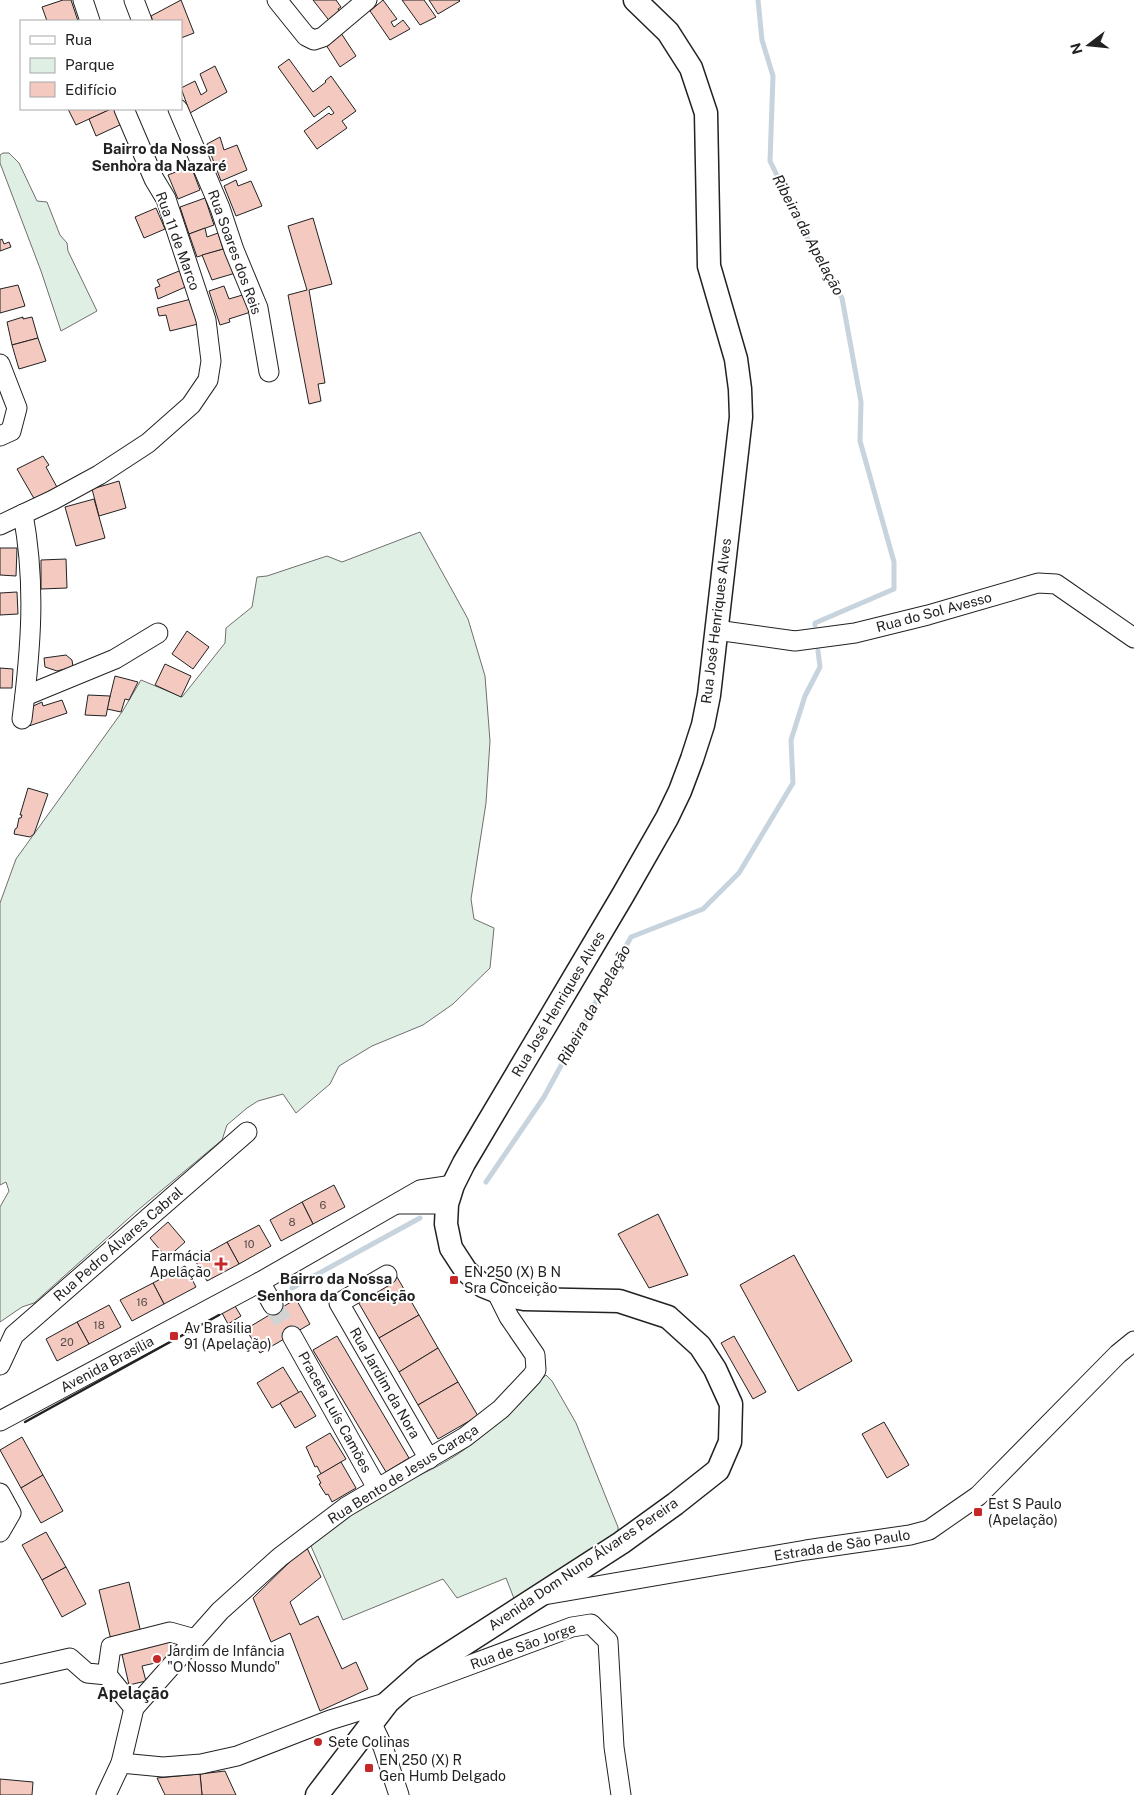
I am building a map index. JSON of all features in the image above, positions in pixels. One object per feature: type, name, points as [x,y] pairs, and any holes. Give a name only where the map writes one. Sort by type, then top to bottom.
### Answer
[{"type":"main road","name":"Rua José Henriques Alves","points":[[450,1195],[464,1163],[628,887],[673,804],[703,725],[709,694],[741,417],[740,389],[736,359],[709,266],[706,113],[691,68],[668,32],[635,0]]},
{"type":"main road","name":"Avenida Dom Nuno Álvares Pereira","points":[[317,1795],[394,1696],[424,1670],[621,1543],[675,1504],[718,1470],[730,1442],[731,1404],[715,1369],[700,1346],[668,1317],[619,1301],[524,1299],[497,1293],[474,1279],[456,1258],[447,1236],[450,1195]]},
{"type":"street","points":[[83,0],[90,20]]},
{"type":"street","points":[[134,0],[142,20]]},
{"type":"street","points":[[276,0],[306,36],[314,40],[323,37],[367,0]]},
{"type":"street","name":"Rua 11 de Marco","points":[[0,524],[24,514],[99,475],[148,443],[191,406],[208,380],[212,362],[206,320],[166,199],[154,180],[124,110]]},
{"type":"street","name":"Rua Soares dos Reis","points":[[178,110],[220,208],[234,250],[258,308],[270,372]]},
{"type":"street","points":[[0,364],[17,408],[11,431],[0,436]]},
{"type":"street","points":[[22,719],[31,644],[32,594],[24,514]]},
{"type":"street","name":"Rua do Sol Avesso","points":[[716,630],[795,641],[855,633],[928,615],[1038,583],[1056,584],[1134,638]]},
{"type":"street","points":[[25,696],[115,659],[158,633]]},
{"type":"street","name":"Rua Pedro Álvares Cabral","points":[[0,1365],[7,1339],[247,1132]]},
{"type":"street","name":"Avenida Brasília","points":[[0,1421],[260,1282],[420,1190],[450,1195]]},
{"type":"street","name":"Rua Jardim da Nora","points":[[387,1275],[339,1303],[430,1459]]},
{"type":"street","points":[[260,1282],[273,1305]]},
{"type":"street","name":"Rua Bento de Jesus Caraça","points":[[134,1708],[220,1611],[280,1557],[346,1507],[465,1437],[501,1409],[532,1376],[536,1370],[535,1355],[509,1317],[497,1293]]},
{"type":"street","name":"Praceta Luís Camões","points":[[292,1336],[377,1488]]},
{"type":"street","name":"Estrada de São Paulo","points":[[538,1596],[806,1550],[910,1535],[929,1530],[978,1496],[1118,1354],[1134,1341]]},
{"type":"street","points":[[0,1493],[11,1513],[0,1532]]},
{"type":"street","name":"Rua de São Jorge","points":[[394,1696],[572,1626],[592,1624],[608,1641],[614,1747],[621,1795]]},
{"type":"street","points":[[106,1675],[111,1647],[170,1632],[195,1638]]},
{"type":"street","points":[[6,1672],[70,1658],[87,1673],[106,1675],[134,1708],[121,1763],[106,1795]]},
{"type":"street","points":[[121,1763],[163,1767],[201,1764],[237,1756],[394,1696]]},
{"type":"street","points":[[372,1724],[383,1748],[398,1795]]},
{"type":"green space","points":[[9,153],[19,163],[37,201],[47,202],[60,235],[67,243],[68,251],[97,311],[61,331],[41,271],[0,163],[0,155]]},
{"type":"green space","points":[[420,532],[468,619],[485,676],[490,741],[486,803],[471,899],[474,919],[494,928],[490,968],[453,1004],[423,1025],[372,1046],[339,1066],[330,1084],[296,1113],[283,1094],[258,1101],[247,1108],[227,1125],[222,1140],[138,1210],[34,1303],[22,1307],[0,1322],[0,1207],[9,1191],[6,1182],[0,1185],[0,903],[16,859],[122,712],[141,680],[182,697],[225,643],[226,628],[252,607],[257,577],[267,576],[327,556],[342,562]]},
{"type":"green space","points":[[546,1375],[552,1381],[576,1423],[618,1527],[618,1534],[515,1601],[506,1578],[457,1598],[443,1579],[343,1620],[311,1546],[337,1524],[364,1506],[392,1489],[440,1465],[470,1446],[504,1417]]},
{"type":"building","points":[[63,0],[71,0],[78,20],[47,20],[42,7]]},
{"type":"building","points":[[181,0],[194,33],[182,38],[182,20],[153,20],[151,16]]},
{"type":"building","points":[[313,0],[336,0],[341,7],[338,9],[342,15],[331,23]]},
{"type":"building","points":[[383,0],[397,19],[391,22],[394,27],[403,20],[410,29],[390,40],[370,11]]},
{"type":"building","points":[[402,0],[424,0],[436,17],[420,25]]},
{"type":"building","points":[[429,0],[459,0],[460,1],[438,14]]},
{"type":"building","points":[[339,30],[356,56],[340,67],[326,45],[335,40],[332,35]]},
{"type":"building","points":[[289,59],[313,92],[331,76],[356,111],[342,121],[347,128],[317,149],[304,131],[329,113],[331,115],[334,113],[329,106],[314,117],[278,67]]},
{"type":"building","points":[[215,66],[227,92],[190,113],[182,88],[195,81],[201,95],[207,91],[200,74]]},
{"type":"building","points":[[68,110],[109,110],[76,125]]},
{"type":"building","points":[[109,110],[115,110],[122,124],[96,136],[89,119]]},
{"type":"building","points":[[220,137],[224,150],[237,145],[247,170],[221,181],[207,144]]},
{"type":"building","points":[[191,166],[200,190],[178,199],[168,175]]},
{"type":"building","points":[[236,180],[238,186],[251,181],[262,206],[236,216],[224,186]]},
{"type":"building","points":[[205,198],[214,225],[189,234],[180,207]]},
{"type":"building","points":[[156,208],[165,229],[144,238],[135,217]]},
{"type":"building","points":[[313,218],[332,284],[309,290],[325,383],[318,384],[321,401],[309,404],[288,295],[307,290],[288,226]]},
{"type":"building","points":[[205,228],[207,237],[218,233],[223,249],[197,257],[189,234]]},
{"type":"building","points":[[2,239],[4,244],[9,242],[11,247],[0,251],[0,240]]},
{"type":"building","points":[[227,248],[239,272],[212,280],[202,255]]},
{"type":"building","points":[[184,269],[190,285],[158,299],[155,288],[160,286],[157,280]]},
{"type":"building","points":[[18,285],[25,306],[0,313],[0,289]]},
{"type":"building","points":[[224,286],[229,299],[249,293],[254,311],[229,319],[230,322],[220,325],[209,291]]},
{"type":"building","points":[[191,299],[198,324],[170,331],[166,315],[159,316],[157,308]]},
{"type":"building","points":[[23,317],[23,319],[32,317],[38,338],[12,345],[7,322]]},
{"type":"building","points":[[38,338],[46,361],[19,369],[12,345]]},
{"type":"building","points":[[43,456],[49,465],[46,467],[58,489],[36,502],[17,469]]},
{"type":"building","points":[[119,481],[126,508],[99,516],[92,489]]},
{"type":"building","points":[[94,499],[105,538],[76,546],[65,507]]},
{"type":"building","points":[[0,548],[17,548],[16,576],[0,575]]},
{"type":"building","points":[[66,559],[67,588],[41,589],[41,560]]},
{"type":"building","points":[[17,592],[18,614],[0,615],[0,593]]},
{"type":"building","points":[[187,631],[209,647],[193,669],[172,654]]},
{"type":"building","points":[[66,655],[72,660],[73,667],[57,671],[45,667],[44,658]]},
{"type":"building","points":[[165,664],[191,676],[181,697],[155,685]]},
{"type":"building","points":[[0,668],[13,669],[12,688],[0,688]]},
{"type":"building","points":[[115,676],[138,682],[129,700],[125,699],[121,712],[107,709]]},
{"type":"building","points":[[88,695],[110,696],[106,716],[85,715]]},
{"type":"building","points":[[62,700],[67,713],[29,726],[31,707],[42,702],[43,706]]},
{"type":"building","points":[[28,788],[48,794],[34,834],[30,837],[14,834],[19,818],[22,815],[20,815]]},
{"type":"building","points":[[334,1185],[345,1207],[313,1224],[302,1202]]},
{"type":"building","points":[[302,1202],[313,1224],[281,1241],[270,1220]]},
{"type":"building","points":[[658,1214],[688,1275],[649,1288],[618,1234]]},
{"type":"building","points":[[168,1222],[185,1242],[167,1258],[150,1238]]},
{"type":"building","points":[[259,1225],[271,1246],[239,1264],[227,1242]]},
{"type":"building","points":[[227,1242],[239,1264],[207,1281],[195,1260]]},
{"type":"building","points":[[794,1255],[852,1361],[798,1391],[740,1285]]},
{"type":"building","points":[[185,1266],[196,1287],[164,1304],[153,1283]]},
{"type":"building","points":[[397,1277],[419,1315],[379,1338],[357,1300]]},
{"type":"building","points":[[153,1283],[164,1304],[132,1321],[120,1300]]},
{"type":"building","points":[[296,1299],[310,1324],[260,1353],[246,1329]]},
{"type":"building","points":[[109,1305],[121,1327],[89,1344],[77,1322]]},
{"type":"building","points":[[235,1306],[241,1316],[228,1324],[222,1313]]},
{"type":"building","points":[[419,1315],[438,1348],[399,1372],[379,1338]]},
{"type":"building","points":[[77,1322],[89,1344],[57,1361],[46,1339]]},
{"type":"building","points":[[337,1336],[409,1458],[386,1472],[313,1350]]},
{"type":"building","points":[[734,1336],[766,1392],[753,1399],[721,1343]]},
{"type":"building","points":[[438,1348],[458,1382],[418,1405],[399,1372]]},
{"type":"building","points":[[283,1367],[299,1393],[272,1408],[257,1383]]},
{"type":"building","points":[[458,1382],[478,1416],[438,1439],[418,1405]]},
{"type":"building","points":[[301,1391],[316,1416],[295,1428],[280,1403]]},
{"type":"building","points":[[884,1422],[909,1465],[887,1478],[862,1434]]},
{"type":"building","points":[[330,1433],[346,1459],[321,1474],[317,1466],[315,1467],[306,1447]]},
{"type":"building","points":[[22,1437],[43,1475],[21,1488],[0,1450]]},
{"type":"building","points":[[341,1462],[356,1488],[332,1502],[319,1484],[321,1483],[317,1476]]},
{"type":"building","points":[[43,1475],[63,1511],[41,1523],[21,1488]]},
{"type":"building","points":[[46,1532],[66,1567],[42,1580],[22,1545]]},
{"type":"building","points":[[306,1546],[321,1577],[290,1602],[300,1625],[318,1616],[342,1669],[356,1662],[368,1689],[320,1711],[290,1633],[271,1642],[253,1598]]},
{"type":"building","points":[[66,1567],[86,1604],[62,1617],[42,1580]]},
{"type":"building","points":[[129,1582],[141,1633],[111,1640],[99,1590]]},
{"type":"building","points":[[169,1639],[173,1659],[142,1666],[146,1681],[129,1685],[121,1650]]},
{"type":"building","points":[[225,1771],[236,1795],[202,1795],[200,1774]]},
{"type":"building","points":[[200,1774],[202,1795],[165,1795],[157,1778]]},
{"type":"building","points":[[0,1779],[33,1782],[32,1795],[0,1795]]},
{"type":"waterway","name":"Ribeira da Apelação","points":[[758,0],[762,40],[773,76],[770,161],[817,258],[842,298],[861,402],[860,441],[894,562],[894,589],[815,623],[815,625]]},
{"type":"waterway","name":"Ribeira da Apelação","points":[[486,1182],[544,1097],[631,937],[703,909],[739,873],[793,783],[791,740],[805,696],[820,667],[818,651]]},
{"type":"waterway","name":"Ribeira da Apelação","points":[[292,1288],[420,1218]]},
{"type":"tunnel","points":[[273,1305],[292,1336]]},
{"type":"wall","points":[[25,1422],[219,1315]]},
{"type":"place","name":"Farmácia Apelação","points":[[221,1264]]},
{"type":"place","name":"EN 250 (X) B N Sra Conceição","points":[[454,1280]]},
{"type":"place","name":"Av Brasilia 91 (Apelação)","points":[[174,1336]]},
{"type":"place","name":"Est S Paulo (Apelação)","points":[[978,1512]]},
{"type":"place","name":"Jardim de Infância \"O Nosso Mundo\"","points":[[157,1659]]},
{"type":"place","name":"Sete Colinas","points":[[318,1742]]},
{"type":"place","name":"EN 250 (X) R Gen Humb Delgado","points":[[369,1768]]},
{"type":"district","name":"Bairro da Nossa Senhora da Nazaré","points":[[159,158]]},
{"type":"district","name":"Bairro da Nossa Senhora da Conceição","points":[[336,1288]]},
{"type":"district","name":"Apelação","points":[[133,1693]]}]
